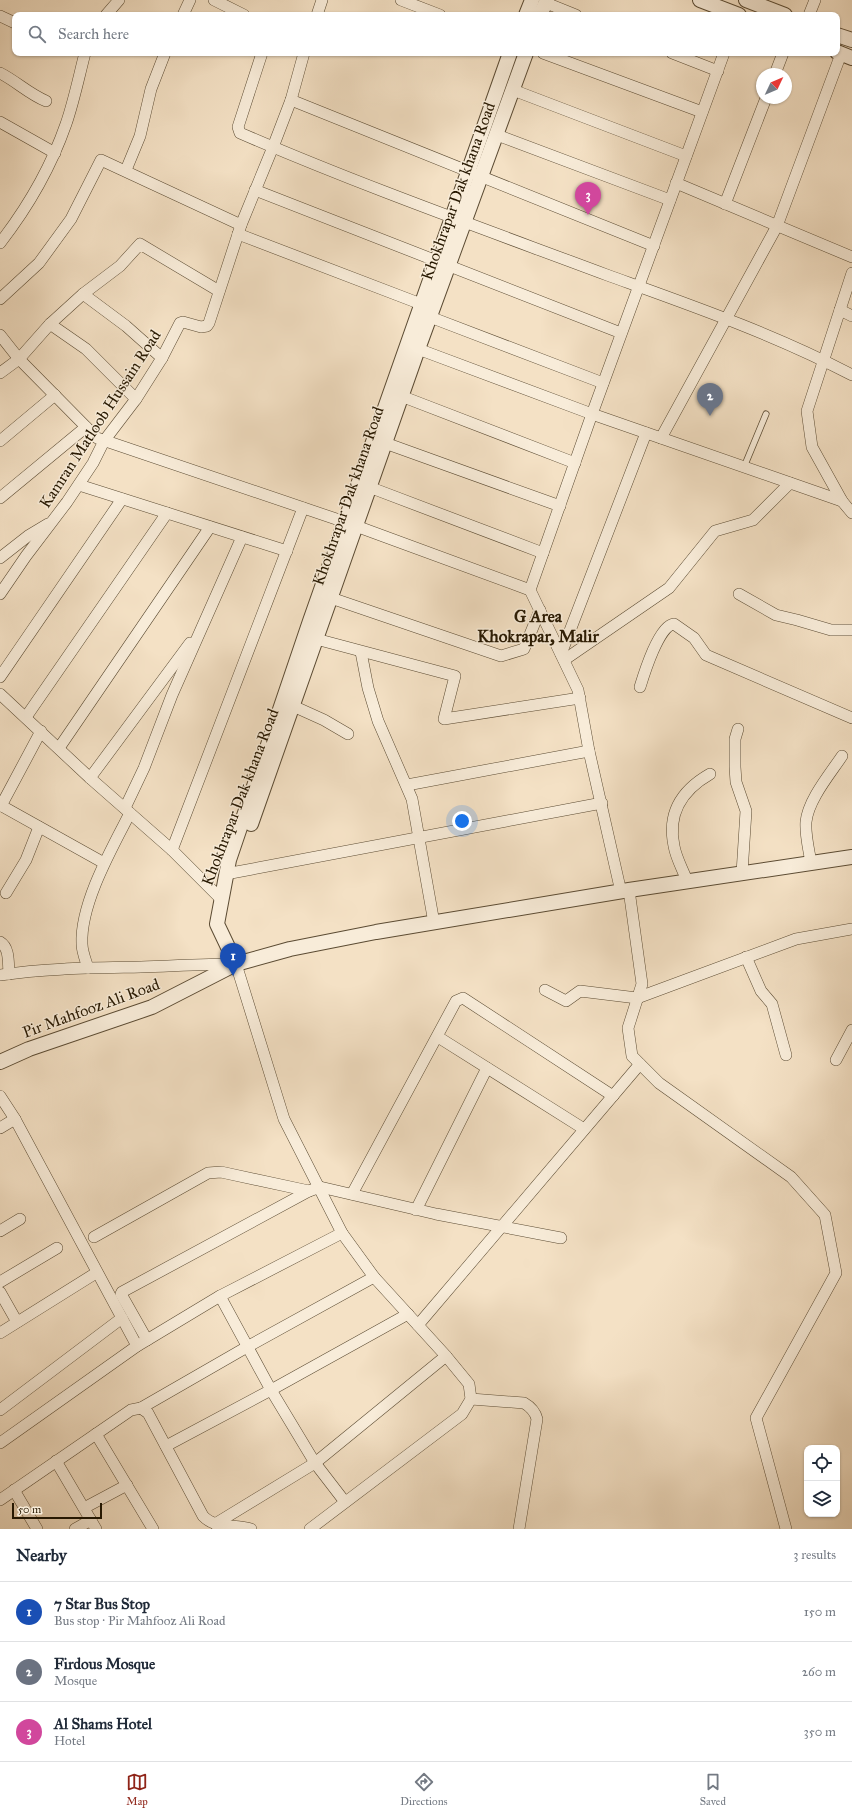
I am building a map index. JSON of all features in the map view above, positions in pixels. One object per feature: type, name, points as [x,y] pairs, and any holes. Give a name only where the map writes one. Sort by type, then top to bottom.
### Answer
[{"type":"street","points":[[109,12],[119,0]]},
{"type":"street","points":[[184,12],[190,0]]},
{"type":"street","points":[[214,0],[238,12]]},
{"type":"street","points":[[318,12],[322,0]]},
{"type":"street","points":[[401,0],[432,12]]},
{"type":"street","points":[[700,0],[730,12]]},
{"type":"street","points":[[746,0],[764,3],[780,12]]},
{"type":"street","points":[[810,12],[814,0]]},
{"type":"street","points":[[530,12],[541,4],[566,12]]},
{"type":"street","points":[[0,16],[12,21]]},
{"type":"street","points":[[661,438],[777,226],[843,55]]},
{"type":"street","points":[[0,243],[35,194],[55,153],[66,122],[84,56]]},
{"type":"street","points":[[126,170],[140,136],[151,89],[164,56]]},
{"type":"street","points":[[261,56],[238,130],[240,133],[465,222],[727,318],[824,360],[852,375]]},
{"type":"street","name":"Kamran Matloob Hussain Road","points":[[0,594],[26,556],[79,485],[93,463],[104,441],[136,399],[162,358],[180,323],[183,322],[201,327],[207,326],[220,291],[239,229],[291,100],[303,56]]},
{"type":"street","name":"Khokhrapar Dak khana Road","points":[[220,899],[247,836],[331,598],[350,524],[369,488],[430,317],[452,217],[509,56]]},
{"type":"street","name":"Khokhrapar Dak khana Road","points":[[220,899],[229,860],[350,524],[421,304],[465,222],[525,56]]},
{"type":"street","points":[[550,56],[702,112]]},
{"type":"street","points":[[680,56],[718,71]]},
{"type":"street","points":[[530,590],[603,383],[723,56]]},
{"type":"street","points":[[777,68],[782,56]]},
{"type":"street","points":[[0,73],[10,78],[29,93],[46,101]]},
{"type":"street","points":[[513,90],[686,156]]},
{"type":"street","points":[[291,100],[482,175],[654,246]]},
{"type":"street","points":[[725,204],[764,104]]},
{"type":"street","points":[[0,122],[55,153]]},
{"type":"street","points":[[497,135],[670,200]]},
{"type":"street","points":[[0,300],[39,264],[74,213],[101,160],[126,170],[239,229],[421,304]]},
{"type":"street","points":[[676,183],[852,257]]},
{"type":"street","points":[[254,190],[622,333]]},
{"type":"street","points":[[0,373],[19,359],[50,324],[83,294],[120,266],[140,244],[220,291]]},
{"type":"street","points":[[852,273],[807,411],[812,447],[842,501],[852,512]]},
{"type":"street","points":[[83,294],[126,326],[162,358]]},
{"type":"street","points":[[840,310],[852,316]]},
{"type":"street","points":[[430,317],[603,383]]},
{"type":"street","points":[[50,324],[86,349],[136,399]]},
{"type":"street","points":[[0,335],[19,359],[97,438],[350,524],[530,590],[578,690],[589,751],[625,891],[642,984],[628,1028],[632,1056],[659,1084],[791,1177],[825,1215],[836,1273],[756,1418],[786,1529]]},
{"type":"street","points":[[418,349],[592,414],[842,501]]},
{"type":"street","points":[[0,441],[55,395]]},
{"type":"street","points":[[401,396],[575,463]]},
{"type":"street","points":[[0,498],[86,427]]},
{"type":"street","points":[[562,657],[646,433]]},
{"type":"street","points":[[385,443],[560,506]]},
{"type":"street","points":[[562,657],[669,588],[715,531],[753,520],[790,483]]},
{"type":"street","points":[[79,485],[287,551]]},
{"type":"street","points":[[369,488],[543,552]]},
{"type":"street","points":[[0,677],[122,499]]},
{"type":"street","points":[[172,850],[303,508]]},
{"type":"street","points":[[26,717],[167,513]]},
{"type":"street","points":[[0,558],[28,536],[53,521]]},
{"type":"street","points":[[59,748],[210,527]]},
{"type":"street","points":[[88,968],[82,945],[85,916],[104,863],[128,811],[158,728],[242,537]]},
{"type":"street","points":[[739,594],[776,616],[797,620],[831,630],[852,630]]},
{"type":"street","points":[[331,598],[501,656],[524,649],[540,610]]},
{"type":"street","points":[[640,687],[654,648],[668,627],[674,624],[694,638],[706,654],[852,718]]},
{"type":"street","points":[[90,778],[202,628]]},
{"type":"street","points":[[316,639],[454,676],[444,719],[580,698]]},
{"type":"street","points":[[361,652],[368,688],[378,721],[412,799],[434,923]]},
{"type":"street","points":[[0,694],[90,778],[172,850],[220,899],[217,924],[236,964],[284,1119],[314,1189],[342,1233],[374,1277],[446,1356],[469,1384],[472,1399],[462,1414],[310,1529]]},
{"type":"street","points":[[293,706],[324,720],[348,734]]},
{"type":"street","points":[[738,729],[734,739],[734,767],[736,782],[746,811],[742,873]]},
{"type":"street","points":[[41,731],[0,806],[104,863]]},
{"type":"street","points":[[407,785],[589,751]]},
{"type":"street","points":[[811,863],[807,828],[808,813],[822,785],[842,756]]},
{"type":"street","points":[[687,881],[674,848],[672,834],[673,821],[678,804],[685,791],[710,774]]},
{"type":"street","points":[[231,873],[602,803]]},
{"type":"street","points":[[6,893],[26,860],[39,827]]},
{"type":"street","name":"Pir Mahfooz Ali Road","points":[[0,1062],[29,1049],[152,1006],[236,964],[290,949],[625,891],[852,857]]},
{"type":"street","points":[[546,990],[566,1001],[580,991],[637,998],[796,939],[852,929]]},
{"type":"street","points":[[0,942],[5,945],[7,949],[5,974],[40,969],[236,964]]},
{"type":"street","points":[[746,957],[761,990],[772,1004],[786,1055]]},
{"type":"street","points":[[352,1194],[438,1037],[456,1001],[463,998],[613,1096]]},
{"type":"street","points":[[836,1060],[852,1030]]},
{"type":"street","points":[[438,1037],[584,1129]]},
{"type":"street","points":[[418,1325],[640,1064]]},
{"type":"street","points":[[416,1210],[487,1068]]},
{"type":"street","points":[[0,1096],[15,1119],[136,1346]]},
{"type":"street","points":[[0,1128],[15,1119]]},
{"type":"street","points":[[94,1237],[208,1173],[221,1172],[314,1189],[352,1194],[416,1210],[561,1238]]},
{"type":"street","points":[[147,1340],[121,1294],[122,1292],[314,1189]]},
{"type":"street","points":[[0,1231],[20,1219]]},
{"type":"street","points":[[0,1443],[136,1346],[220,1296],[342,1233]]},
{"type":"street","points":[[0,1282],[57,1248]]},
{"type":"street","points":[[0,1333],[96,1273]]},
{"type":"street","points":[[0,1500],[131,1410],[141,1408],[247,1346],[374,1277]]},
{"type":"street","points":[[0,1292],[17,1322]]},
{"type":"street","points":[[220,1296],[271,1390],[315,1463],[345,1502]]},
{"type":"street","points":[[166,1446],[408,1314]]},
{"type":"street","points":[[0,1410],[122,1318]]},
{"type":"street","points":[[215,1524],[315,1463],[446,1356]]},
{"type":"street","points":[[472,1399],[524,1403],[535,1413],[537,1419],[519,1529]]},
{"type":"street","points":[[141,1408],[148,1413],[203,1516],[208,1522],[220,1526],[239,1526],[251,1529]]},
{"type":"street","points":[[96,1434],[153,1529]]},
{"type":"street","points":[[56,1461],[93,1524],[75,1529]]},
{"type":"street","points":[[84,1508],[127,1485]]},
{"type":"street","points":[[14,1490],[37,1529]]},
{"type":"lane","points":[[744,468],[766,414]]},
{"type":"place","name":"Al Shams Hotel","points":[[588,215]]},
{"type":"place","name":"Firdous Mosque","points":[[710,416]]},
{"type":"place","name":"7 Star Bus Stop","points":[[233,976]]},
{"type":"district","name":"G Area Khokrapar, Malir","points":[[538,626]]}]
